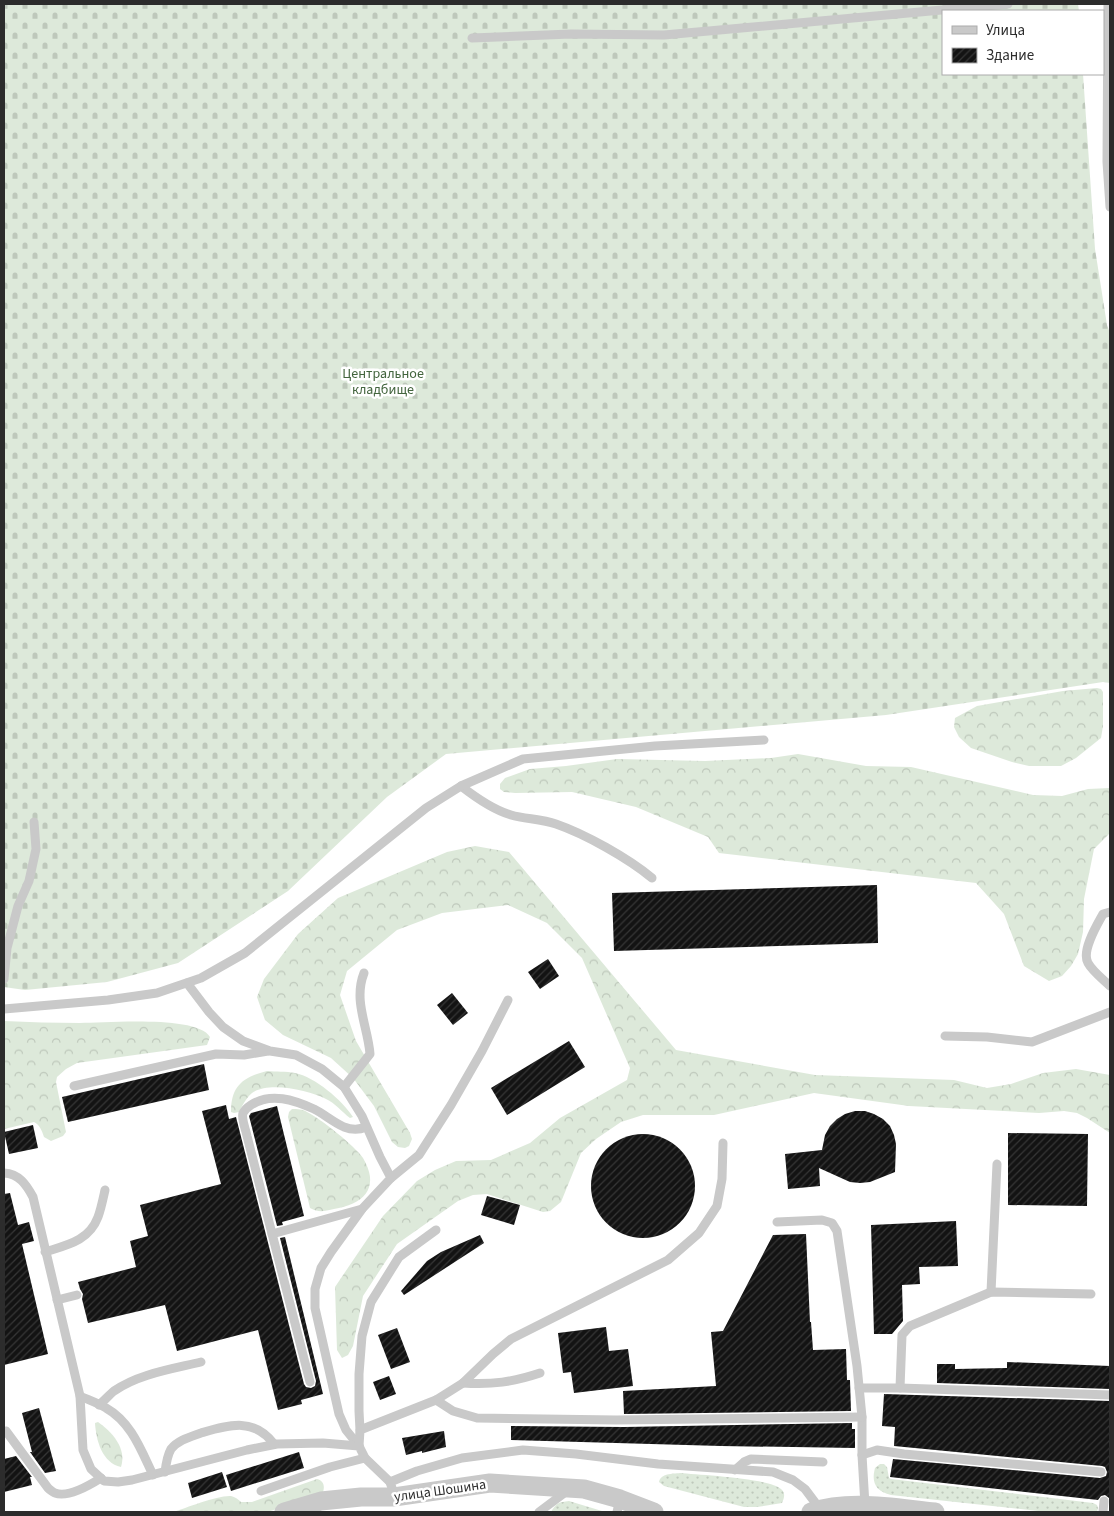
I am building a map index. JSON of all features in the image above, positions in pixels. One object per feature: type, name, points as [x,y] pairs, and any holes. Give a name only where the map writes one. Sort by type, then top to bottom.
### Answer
[{"type":"street","name":"улица Шошина","points":[[284,1512],[321,1501],[361,1497],[392,1490],[490,1483],[584,1489],[618,1506],[654,1512]]},
{"type":"street","points":[[815,1511],[865,1505],[935,1512]]},
{"type":"lane","points":[[472,38],[571,34],[664,35],[1008,4]]},
{"type":"lane","points":[[1108,4],[1108,162],[1110,207]]},
{"type":"lane","points":[[4,1009],[138,996],[157,993],[201,978],[245,954],[426,808],[461,786],[523,759],[655,746],[764,740]]},
{"type":"lane","points":[[461,786],[475,797],[510,814],[554,823],[573,830],[652,878]]},
{"type":"lane","points":[[4,979],[7,948],[18,906],[29,881],[36,849],[34,822]]},
{"type":"lane","points":[[1110,912],[1103,914],[1088,944],[1086,955],[1088,964],[1110,986]]},
{"type":"lane","points":[[344,1087],[370,1054],[359,999],[361,980],[364,974]]},
{"type":"lane","points":[[188,983],[209,1012],[223,1027],[243,1040],[270,1051],[296,1055],[322,1069],[344,1087],[362,1116],[391,1178]]},
{"type":"lane","points":[[508,1000],[451,1105],[419,1155],[391,1178],[362,1209],[321,1268],[315,1289],[315,1308],[339,1414],[346,1430],[359,1446],[365,1458],[392,1490],[417,1471],[462,1458],[524,1450],[658,1464],[774,1472],[793,1480],[805,1489],[815,1511]]},
{"type":"lane","points":[[945,1036],[987,1037],[1032,1042],[1110,1012]]},
{"type":"lane","points":[[74,1086],[216,1054],[244,1055],[270,1051]]},
{"type":"lane","points":[[310,1382],[243,1116],[248,1107],[260,1100],[276,1098],[300,1103],[315,1109],[344,1127],[358,1130],[366,1127]]},
{"type":"lane","points":[[360,1430],[436,1400],[463,1383],[511,1339],[668,1260],[698,1233],[717,1206],[722,1179],[723,1142]]},
{"type":"lane","points":[[991,1292],[997,1164]]},
{"type":"lane","points":[[4,1173],[6,1172],[17,1177],[26,1184],[33,1197],[80,1396],[83,1450],[91,1469],[104,1481],[132,1480],[274,1444],[323,1443],[359,1446]]},
{"type":"lane","points":[[45,1252],[83,1238],[93,1228],[105,1190]]},
{"type":"lane","points":[[272,1234],[362,1209]]},
{"type":"lane","points":[[777,1222],[822,1220],[832,1223],[837,1231],[862,1417],[865,1505]]},
{"type":"lane","points":[[359,1446],[360,1355],[362,1336],[371,1302],[399,1257],[436,1230]]},
{"type":"lane","points":[[900,1388],[902,1335],[910,1326],[991,1292],[1091,1294]]},
{"type":"lane","points":[[57,1300],[77,1295]]},
{"type":"lane","points":[[99,1405],[113,1392],[131,1382],[200,1362]]},
{"type":"lane","points":[[463,1383],[500,1383],[540,1373]]},
{"type":"lane","points":[[859,1388],[1110,1394]]},
{"type":"lane","points":[[80,1396],[105,1407],[127,1426],[139,1445],[153,1475]]},
{"type":"lane","points":[[436,1400],[453,1411],[477,1418],[616,1420],[862,1417]]},
{"type":"lane","points":[[165,1472],[169,1454],[176,1444],[186,1438],[227,1425],[257,1428],[267,1435],[274,1444]]},
{"type":"lane","points":[[6,1431],[48,1488],[54,1493],[64,1494],[83,1488],[101,1478]]},
{"type":"lane","points":[[862,1455],[877,1450],[1101,1472]]},
{"type":"lane","points":[[261,1491],[330,1467],[365,1458]]},
{"type":"lane","points":[[735,1470],[744,1462],[752,1459],[823,1462]]},
{"type":"lane","points":[[539,1512],[572,1488]]},
{"type":"lane","points":[[1103,1512],[1104,1501]]},
{"type":"green space","name":"Центральное кладбище","points":[[4,4],[1078,4],[1079,10],[942,10],[942,75],[1083,75],[1095,249],[1107,325],[1110,333],[1110,683],[1103,682],[886,715],[446,754],[387,797],[288,891],[178,963],[107,982],[25,990],[4,987]]},
{"type":"green space","points":[[1097,688],[1103,692],[1101,738],[1076,758],[1061,766],[1029,766],[971,748],[959,737],[954,727],[955,718],[977,706],[1063,691]]},
{"type":"green space","points":[[798,754],[866,766],[911,767],[1033,795],[1062,796],[1088,789],[1110,788],[1110,833],[1094,849],[1084,899],[1083,932],[1078,954],[1071,966],[1062,976],[1049,981],[1024,966],[1004,914],[976,883],[719,853],[708,837],[636,807],[572,792],[515,793],[504,792],[500,789],[500,784],[505,778],[530,769],[617,759],[705,761],[771,758]]},
{"type":"green space","points":[[475,846],[509,852],[676,1050],[815,1075],[954,1080],[987,1088],[1011,1084],[1043,1073],[1076,1069],[1110,1075],[1110,1133],[1077,1113],[1064,1111],[1039,1113],[909,1106],[814,1093],[714,1115],[643,1115],[621,1122],[596,1139],[581,1153],[561,1202],[550,1211],[543,1212],[487,1194],[473,1195],[458,1201],[397,1244],[363,1296],[353,1346],[348,1355],[342,1358],[337,1350],[335,1287],[383,1216],[417,1181],[435,1170],[456,1161],[491,1160],[530,1143],[560,1118],[627,1080],[630,1068],[582,958],[547,923],[508,905],[442,913],[397,930],[347,971],[340,995],[356,1041],[410,1133],[412,1139],[409,1146],[405,1148],[398,1147],[392,1142],[374,1106],[353,1078],[331,1058],[283,1035],[265,1020],[257,997],[264,979],[298,934],[338,898],[447,852]]},
{"type":"green space","points":[[4,1021],[170,1023],[202,1030],[210,1037],[207,1045],[77,1063],[66,1069],[57,1077],[56,1082],[66,1132],[63,1136],[51,1141],[44,1137],[42,1130],[34,1122],[4,1129]]},
{"type":"green space","points":[[267,1071],[295,1073],[311,1079],[335,1097],[353,1117],[350,1118],[332,1103],[319,1096],[299,1090],[278,1087],[259,1089],[252,1093],[239,1112],[231,1112],[233,1095],[240,1084],[251,1076]]},
{"type":"green space","points":[[292,1109],[304,1110],[321,1120],[359,1153],[368,1168],[370,1176],[368,1191],[363,1197],[339,1208],[317,1211],[310,1208],[288,1117]]},
{"type":"green space","points":[[98,1422],[117,1441],[122,1453],[121,1467],[109,1461],[101,1450],[95,1423]]},
{"type":"green space","points":[[880,1464],[884,1464],[887,1467],[889,1478],[891,1479],[1093,1503],[1098,1508],[1097,1512],[1047,1512],[891,1495],[878,1489],[874,1482],[875,1468]]},
{"type":"green space","points":[[680,1473],[763,1482],[781,1489],[784,1492],[784,1497],[782,1503],[744,1507],[664,1486],[659,1482],[664,1475]]},
{"type":"green space","points":[[317,1479],[322,1481],[324,1485],[322,1495],[267,1512],[173,1512],[225,1496],[232,1496],[241,1502],[252,1502]]},
{"type":"green space","points":[[569,1501],[603,1512],[551,1512],[558,1504]]},
{"type":"building","points":[[877,885],[878,943],[614,951],[612,893]]},
{"type":"building","points":[[548,959],[559,976],[540,989],[528,972]]},
{"type":"building","points":[[452,993],[468,1013],[453,1025],[437,1005]]},
{"type":"building","points":[[569,1041],[585,1067],[507,1115],[491,1088]]},
{"type":"building","points":[[204,1064],[209,1090],[68,1122],[62,1097]]},
{"type":"building","points":[[226,1105],[229,1119],[236,1117],[304,1384],[306,1387],[311,1388],[315,1386],[316,1381],[280,1238],[285,1237],[323,1394],[301,1400],[302,1404],[278,1410],[258,1330],[177,1351],[165,1305],[88,1323],[82,1299],[83,1294],[78,1282],[136,1267],[130,1241],[148,1236],[140,1205],[221,1184],[202,1111]]},
{"type":"building","points":[[277,1106],[304,1216],[282,1222],[283,1225],[277,1226],[249,1116],[251,1113]]},
{"type":"building","points":[[865,1111],[874,1114],[890,1126],[896,1144],[895,1172],[870,1182],[860,1183],[850,1182],[819,1168],[820,1186],[788,1189],[785,1154],[822,1150],[825,1135],[830,1126],[845,1114]]},
{"type":"building","points":[[33,1125],[38,1148],[9,1154],[4,1132]]},
{"type":"building","points":[[1008,1133],[1088,1134],[1087,1206],[1008,1205]]},
{"type":"building","points":[[643,1134],[663,1138],[680,1149],[691,1166],[695,1186],[691,1206],[680,1223],[663,1234],[643,1238],[623,1234],[606,1223],[595,1206],[591,1186],[595,1166],[606,1149],[623,1138]]},
{"type":"building","points":[[10,1193],[18,1225],[29,1222],[34,1241],[22,1244],[48,1354],[4,1365],[4,1194]]},
{"type":"building","points":[[487,1196],[520,1205],[514,1225],[481,1215]]},
{"type":"building","points":[[956,1221],[958,1266],[919,1267],[920,1284],[902,1285],[903,1321],[892,1334],[874,1334],[871,1225]]},
{"type":"building","points":[[806,1234],[813,1350],[846,1349],[851,1411],[624,1414],[623,1391],[716,1386],[711,1332],[723,1331],[773,1235]]},
{"type":"building","points":[[480,1235],[484,1243],[404,1295],[401,1291],[427,1261],[441,1252]]},
{"type":"building","points":[[606,1327],[609,1351],[628,1349],[633,1386],[574,1393],[571,1372],[563,1373],[558,1333]]},
{"type":"building","points":[[397,1328],[410,1362],[391,1369],[378,1335]]},
{"type":"building","points":[[1007,1362],[1110,1366],[1110,1389],[937,1383],[937,1364],[955,1364],[955,1369],[1007,1368]]},
{"type":"building","points":[[389,1376],[396,1394],[380,1400],[373,1382]]},
{"type":"building","points":[[884,1394],[1110,1401],[1110,1502],[1109,1498],[1105,1495],[1101,1496],[1098,1500],[890,1477],[893,1459],[1100,1478],[1106,1476],[1107,1472],[1105,1467],[1102,1466],[894,1446],[895,1427],[882,1426]]},
{"type":"building","points":[[39,1408],[56,1471],[45,1473],[30,1452],[32,1452],[22,1413]]},
{"type":"building","points":[[852,1423],[852,1429],[855,1429],[855,1448],[511,1440],[511,1426],[624,1427]]},
{"type":"building","points":[[444,1431],[446,1447],[406,1455],[402,1438]]},
{"type":"building","points":[[299,1452],[304,1468],[231,1491],[226,1475]]},
{"type":"building","points":[[16,1456],[32,1477],[30,1477],[32,1485],[4,1492],[4,1459]]},
{"type":"building","points":[[222,1472],[227,1487],[192,1498],[188,1483]]}]
